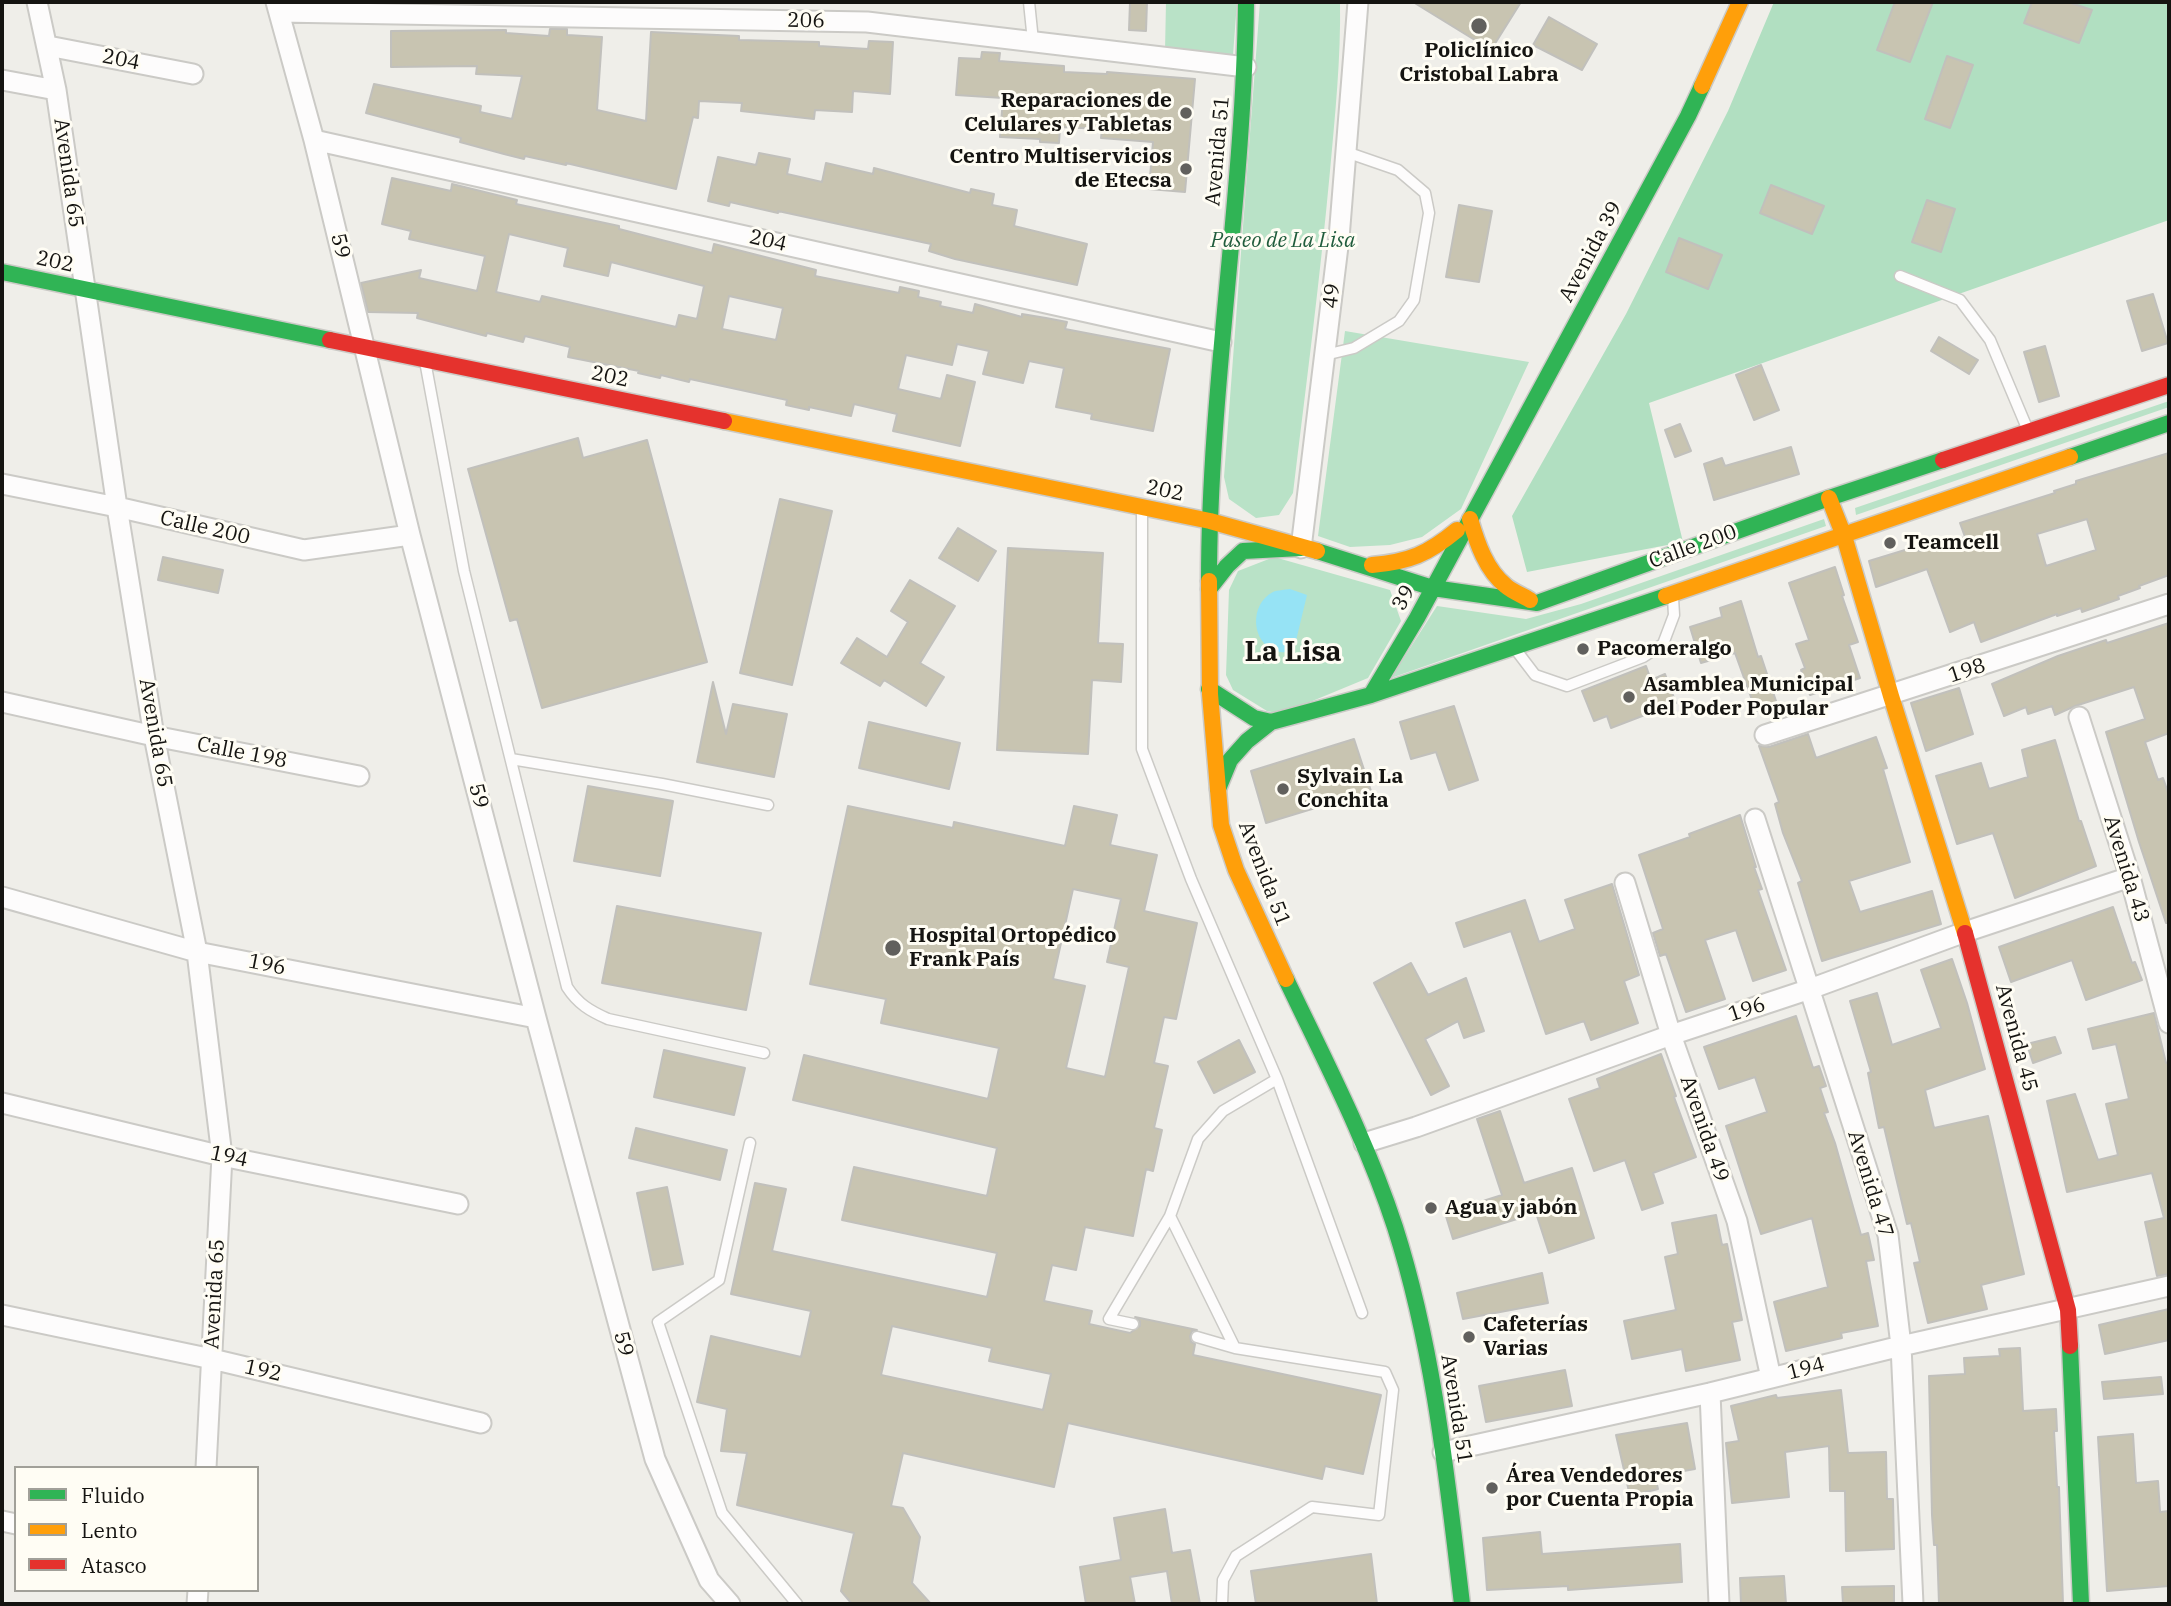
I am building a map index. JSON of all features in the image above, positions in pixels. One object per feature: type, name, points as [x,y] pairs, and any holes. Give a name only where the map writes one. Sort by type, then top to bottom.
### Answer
[{"type":"main road","name":"Avenida 51","points":[[1247,2],[1247,67],[1221,342],[1210,521],[1209,689],[1219,815],[1236,870],[1364,1143],[1409,1271],[1443,1452],[1462,1604]]},
{"type":"main road","name":"Avenida 39","points":[[1470,519],[1688,117],[1740,2]]},
{"type":"main road","name":"202","points":[[2,272],[1210,521]]},
{"type":"main road","name":"Calle 200","points":[[1210,521],[1433,588],[1537,603],[1829,498],[2169,386]]},
{"type":"main road","name":"Calle 200","points":[[1218,789],[1230,760],[1247,741],[1271,722],[1371,695],[1844,536],[2169,423]]},
{"type":"main road","name":"Avenida 45","points":[[1829,498],[1844,536],[1965,932],[2068,1310],[2081,1604]]},
{"type":"main road","points":[[1362,565],[1400,564],[1430,553],[1470,519],[1475,540],[1505,586],[1537,603]]},
{"type":"main road","name":"39","points":[[1371,695],[1470,519]]},
{"type":"main road","points":[[1209,589],[1243,551],[1301,548]]},
{"type":"main road","points":[[1209,689],[1254,718],[1271,722]]},
{"type":"street","name":"Avenida 65","points":[[37,2],[56,90],[117,507],[154,736],[197,952],[222,1156],[206,1466]]},
{"type":"street","name":"49","points":[[1301,548],[1339,238],[1358,2]]},
{"type":"street","name":"206","points":[[277,7],[867,22],[1247,67]]},
{"type":"street","name":"59","points":[[277,7],[314,140],[410,535],[655,1459],[709,1580],[730,1604]]},
{"type":"street","name":"204","points":[[48,46],[193,74]]},
{"type":"street","points":[[2,80],[56,90]]},
{"type":"street","name":"204","points":[[314,140],[1221,342]]},
{"type":"street","name":"Calle 200","points":[[2,484],[304,550],[410,535]]},
{"type":"street","name":"198","points":[[1765,736],[2169,604]]},
{"type":"street","name":"Calle 198","points":[[2,702],[154,736],[359,776]]},
{"type":"street","name":"Avenida 43","points":[[2079,717],[2130,877],[2169,1023]]},
{"type":"street","name":"Avenida 47","points":[[1755,819],[1888,1235],[1901,1346],[1913,1604]]},
{"type":"street","name":"196","points":[[1364,1143],[1810,989],[1965,932],[2130,877]]},
{"type":"street","name":"Avenida 49","points":[[1625,883],[1671,1035],[1737,1221],[1771,1378]]},
{"type":"street","name":"196","points":[[2,897],[197,952],[536,1018]]},
{"type":"street","name":"194","points":[[2,1103],[222,1156],[458,1204]]},
{"type":"street","name":"194","points":[[1443,1452],[2169,1286]]},
{"type":"street","name":"192","points":[[2,1315],[212,1359],[481,1423]]},
{"type":"street","points":[[1710,1393],[1719,1604]]},
{"type":"lane","points":[[1029,2],[1033,41]]},
{"type":"lane","points":[[1325,355],[1354,348],[1399,321],[1414,300],[1429,213],[1425,193],[1398,170],[1346,152]]},
{"type":"lane","points":[[1900,276],[1960,300],[1990,340],[2028,432]]},
{"type":"lane","points":[[425,360],[464,571],[567,987],[574,999],[588,1010],[608,1019],[764,1054]]},
{"type":"lane","points":[[1142,507],[1142,749],[1191,879],[1277,1079],[1362,1313]]},
{"type":"lane","points":[[1514,647],[1535,675],[1567,686],[1643,657],[1663,644],[1674,615],[1672,594]]},
{"type":"lane","points":[[511,760],[768,804]]},
{"type":"lane","points":[[1133,1324],[1109,1319],[1170,1216],[1198,1139],[1223,1111],[1277,1079]]},
{"type":"lane","points":[[750,1143],[719,1280],[658,1322],[722,1513],[797,1604]]},
{"type":"lane","points":[[1170,1216],[1235,1348]]},
{"type":"lane","points":[[1197,1337],[1235,1348],[1385,1372],[1392,1390],[1379,1515],[1312,1507],[1236,1556],[1223,1580],[1223,1604]]},
{"type":"green space","points":[[1166,2],[1237,2],[1233,55],[1165,51]]},
{"type":"green space","name":"Paseo de La Lisa","points":[[1260,2],[1340,2],[1340,23],[1326,211],[1293,493],[1279,515],[1256,518],[1229,499],[1224,477]]},
{"type":"green space","points":[[1774,2],[2169,2],[2169,220],[1649,403],[1683,542],[1527,572],[1512,516],[1626,314],[1728,111]]},
{"type":"green space","points":[[1345,331],[1529,362],[1461,509],[1422,537],[1390,545],[1350,547],[1318,536]]},
{"type":"green space","points":[[2169,401],[2169,407],[1856,515],[1855,508]]},
{"type":"green space","points":[[1824,519],[1826,526],[1391,678],[1437,606],[1526,619],[1581,604]]},
{"type":"green space","points":[[1274,557],[1390,590],[1401,621],[1368,678],[1281,714],[1267,711],[1233,690],[1226,675],[1229,590],[1238,571]]},
{"type":"water","points":[[1290,589],[1307,595],[1293,653],[1278,652],[1262,640],[1256,623],[1257,614],[1265,598],[1275,591]]},
{"type":"building","points":[[1130,2],[1147,2],[1146,31],[1129,30]]},
{"type":"building","name":"Policlínico Cristobal Labra","points":[[1413,2],[1521,2],[1491,50]]},
{"type":"building","points":[[1895,2],[1933,2],[1910,62],[1877,50]]},
{"type":"building","points":[[2032,2],[2068,2],[2092,10],[2079,43],[2024,23]]},
{"type":"building","points":[[1549,17],[1597,44],[1582,70],[1533,45]]},
{"type":"building","points":[[550,29],[567,29],[567,35],[602,37],[597,110],[646,121],[651,32],[739,36],[739,40],[819,42],[819,46],[868,49],[869,41],[893,42],[890,94],[853,91],[852,112],[815,110],[814,119],[741,111],[742,103],[699,101],[698,118],[693,117],[676,189],[566,163],[525,156],[524,159],[460,142],[461,138],[366,113],[374,84],[481,106],[480,112],[512,119],[522,76],[476,74],[477,66],[391,67],[391,31],[506,30],[506,33],[549,36]]},
{"type":"building","points":[[982,52],[1000,53],[999,61],[1064,66],[1064,72],[1107,72],[1195,79],[1185,192],[1149,189],[1153,142],[1101,138],[1102,129],[1060,127],[1059,143],[1000,137],[1003,98],[956,95],[959,58],[981,59]]},
{"type":"building","points":[[1947,56],[1973,65],[1950,128],[1925,119]]},
{"type":"building","points":[[759,153],[790,159],[787,174],[822,182],[826,163],[873,174],[874,168],[970,193],[971,189],[994,194],[992,205],[1017,210],[1014,226],[1087,244],[1077,285],[955,259],[929,251],[931,244],[778,211],[730,202],[729,206],[708,201],[718,157],[756,165]]},
{"type":"building","points":[[392,178],[451,191],[452,184],[517,200],[516,204],[619,226],[619,229],[712,253],[714,244],[816,270],[815,276],[899,293],[900,287],[919,291],[918,297],[941,302],[940,306],[973,313],[975,304],[1022,317],[1022,314],[1067,322],[1065,329],[1170,349],[1153,431],[1091,419],[1092,414],[1056,407],[1064,368],[1029,361],[1023,383],[983,374],[989,351],[957,344],[952,365],[906,355],[898,389],[941,399],[947,375],[975,382],[960,446],[893,431],[897,414],[854,404],[851,416],[809,407],[809,410],[786,405],[787,400],[690,379],[689,382],[661,375],[660,378],[638,373],[639,371],[568,357],[570,347],[525,336],[523,342],[487,333],[486,336],[417,318],[418,313],[368,312],[361,283],[421,270],[419,278],[477,291],[485,256],[409,239],[411,231],[382,224]],"holes":[[[509,234],[568,248],[564,266],[608,276],[611,262],[704,286],[697,319],[679,315],[676,327],[542,296],[540,302],[496,292]],[[729,296],[783,308],[776,340],[722,329]]]},
{"type":"building","points":[[1771,185],[1824,206],[1812,234],[1760,213]]},
{"type":"building","points":[[1927,200],[1955,209],[1941,252],[1912,242]]},
{"type":"building","points":[[1459,205],[1492,211],[1479,282],[1446,277]]},
{"type":"building","points":[[1679,238],[1722,255],[1708,289],[1666,272]]},
{"type":"building","points":[[2153,294],[2168,343],[2142,351],[2127,301]]},
{"type":"building","points":[[1939,337],[1978,360],[1969,374],[1931,351]]},
{"type":"building","points":[[2045,346],[2059,396],[2039,402],[2024,352]]},
{"type":"building","points":[[1761,365],[1779,410],[1754,420],[1736,375]]},
{"type":"building","points":[[1680,424],[1691,451],[1675,457],[1665,430]]},
{"type":"building","points":[[578,438],[583,458],[647,440],[707,662],[542,708],[517,619],[510,621],[468,469]]},
{"type":"building","points":[[1791,447],[1799,474],[1714,500],[1704,464],[1722,458],[1725,466]]},
{"type":"building","points":[[2169,453],[2169,575],[2118,596],[2119,599],[2082,612],[2081,608],[2057,614],[1981,642],[1974,622],[1950,632],[1927,569],[1876,587],[1869,561],[1918,546],[1919,551],[1965,537],[1960,523],[2055,493],[2054,491],[2076,484],[2076,481]],"holes":[[[2087,519],[2096,550],[2046,566],[2037,534]]]},
{"type":"building","points":[[780,499],[832,511],[792,685],[740,673]]},
{"type":"building","points":[[958,528],[996,551],[978,581],[939,558]]},
{"type":"building","points":[[1008,548],[1103,553],[1098,643],[1123,644],[1121,682],[1092,680],[1088,754],[997,750]]},
{"type":"building","points":[[163,557],[223,570],[218,593],[158,580]]},
{"type":"building","points":[[1835,567],[1858,642],[1849,645],[1860,678],[1810,695],[1801,670],[1805,668],[1796,644],[1809,640],[1789,583]]},
{"type":"building","points":[[910,580],[955,606],[920,663],[944,677],[926,706],[884,680],[880,686],[841,663],[857,638],[887,657],[908,622],[891,611]]},
{"type":"building","points":[[1741,601],[1758,657],[1761,656],[1777,704],[1756,711],[1735,653],[1701,663],[1690,627],[1722,617],[1720,608]]},
{"type":"building","points":[[2169,623],[2169,733],[2145,742],[2158,780],[2163,778],[2169,795],[2169,923],[2166,923],[2106,732],[2145,719],[2134,687],[2055,715],[2052,706],[2028,714],[2026,707],[2004,716],[1992,684],[2058,656]]},
{"type":"building","name":"Asamblea Municipal del Poder Popular","points":[[1646,666],[1651,680],[1665,674],[1676,703],[1611,728],[1607,716],[1594,721],[1582,691]]},
{"type":"building","points":[[713,682],[726,734],[733,704],[787,714],[774,777],[697,762]]},
{"type":"building","points":[[1959,688],[1973,734],[1926,751],[1911,703]]},
{"type":"building","points":[[1454,706],[1478,780],[1449,790],[1436,752],[1411,759],[1400,722]]},
{"type":"building","points":[[869,722],[960,743],[949,789],[859,768]]},
{"type":"building","points":[[1808,734],[1816,758],[1876,737],[1887,768],[1883,769],[1910,862],[1849,881],[1860,912],[1932,891],[1941,924],[1822,961],[1798,883],[1802,881],[1775,804],[1779,802],[1759,746],[1769,747]]},
{"type":"building","points":[[1354,739],[1371,791],[1266,823],[1251,771]]},
{"type":"building","points":[[2055,740],[2079,821],[2096,866],[2015,898],[1993,833],[1957,844],[1936,776],[1981,763],[1989,789],[2028,777],[2022,750]]},
{"type":"building","points":[[588,786],[673,801],[660,876],[574,861]]},
{"type":"building","points":[[848,806],[953,828],[954,822],[1065,846],[1074,806],[1117,815],[1110,845],[1157,855],[1144,911],[1197,923],[1176,1019],[1164,1017],[1154,1063],[1168,1066],[1154,1128],[1162,1130],[1153,1171],[1146,1169],[1133,1236],[1085,1227],[1076,1270],[1052,1265],[1044,1301],[1092,1311],[1089,1324],[1130,1333],[1140,1326],[1140,1321],[1135,1317],[1197,1330],[1192,1331],[1190,1336],[1191,1342],[1195,1344],[1193,1355],[1381,1395],[1363,1474],[1325,1466],[1322,1479],[1068,1423],[1054,1487],[903,1453],[891,1506],[903,1508],[920,1537],[912,1583],[931,1604],[852,1604],[841,1591],[854,1533],[737,1505],[747,1453],[721,1451],[727,1409],[697,1402],[711,1336],[801,1357],[811,1311],[731,1294],[755,1183],[786,1189],[772,1251],[987,1297],[997,1253],[842,1220],[854,1167],[987,1196],[997,1148],[793,1100],[804,1055],[988,1099],[999,1048],[881,1023],[886,999],[810,984]],"holes":[[[1073,889],[1121,899],[1107,962],[1129,967],[1105,1077],[1066,1068],[1085,986],[1053,979]],[[892,1326],[992,1348],[989,1361],[1051,1374],[1043,1410],[881,1375]]]},
{"type":"building","points":[[1740,815],[1762,889],[1758,890],[1786,970],[1753,981],[1736,930],[1705,940],[1725,999],[1686,1012],[1666,954],[1660,956],[1653,933],[1663,929],[1639,855]]},
{"type":"building","points":[[1612,884],[1639,975],[1624,981],[1638,1023],[1591,1040],[1584,1021],[1546,1034],[1511,931],[1464,947],[1456,923],[1525,900],[1539,942],[1575,929],[1565,900]]},
{"type":"building","points":[[617,906],[761,933],[746,1010],[602,983]]},
{"type":"building","points":[[2113,907],[2132,963],[2135,962],[2142,980],[2086,1000],[2072,960],[2011,982],[1999,947]]},
{"type":"building","points":[[1952,959],[1985,1069],[1925,1090],[1934,1128],[1988,1116],[2024,1274],[1981,1285],[1987,1309],[1928,1323],[1914,1263],[1920,1262],[1911,1223],[1907,1224],[1884,1127],[1879,1128],[1868,1073],[1871,1072],[1850,1001],[1877,993],[1892,1045],[1941,1028],[1921,970]]},
{"type":"building","points":[[1411,963],[1428,995],[1466,978],[1484,1031],[1464,1038],[1458,1021],[1425,1039],[1449,1086],[1431,1095],[1374,983]]},
{"type":"building","points":[[2154,1013],[2166,1063],[2169,1062],[2169,1274],[2157,1276],[2145,1222],[2164,1218],[2152,1173],[2067,1192],[2047,1101],[2075,1094],[2098,1160],[2118,1155],[2106,1104],[2129,1099],[2116,1044],[2093,1049],[2088,1029]]},
{"type":"building","points":[[1796,1016],[1813,1068],[1819,1066],[1826,1086],[1820,1088],[1828,1112],[1824,1113],[1861,1235],[1868,1233],[1874,1260],[1866,1261],[1878,1326],[1841,1333],[1842,1338],[1786,1351],[1774,1302],[1828,1287],[1812,1218],[1761,1234],[1726,1126],[1767,1112],[1755,1077],[1719,1089],[1704,1047]]},
{"type":"building","points":[[2055,1037],[2061,1053],[2033,1063],[2027,1044]]},
{"type":"building","points":[[1239,1040],[1255,1072],[1214,1093],[1198,1062]]},
{"type":"building","points":[[664,1050],[745,1068],[734,1115],[654,1097]]},
{"type":"building","points":[[1661,1054],[1696,1157],[1653,1173],[1663,1203],[1642,1210],[1625,1160],[1594,1171],[1569,1099],[1600,1088],[1597,1079]]},
{"type":"building","points":[[1500,1111],[1524,1183],[1572,1168],[1594,1238],[1549,1253],[1536,1213],[1453,1239],[1445,1213],[1502,1195],[1477,1119]]},
{"type":"building","points":[[636,1128],[727,1150],[720,1180],[629,1158]]},
{"type":"building","points":[[667,1187],[683,1264],[653,1270],[637,1193]]},
{"type":"building","points":[[1716,1215],[1722,1245],[1727,1244],[1742,1320],[1732,1322],[1740,1360],[1686,1371],[1682,1349],[1632,1359],[1624,1321],[1676,1310],[1665,1257],[1678,1254],[1672,1223]]},
{"type":"building","points":[[1542,1273],[1548,1303],[1463,1319],[1457,1293]]},
{"type":"building","points":[[2169,1309],[2169,1340],[2105,1354],[2099,1325]]},
{"type":"building","points":[[2020,1348],[2023,1411],[2056,1409],[2057,1431],[2054,1431],[2063,1604],[1939,1604],[1937,1545],[1934,1545],[1932,1515],[1929,1376],[1965,1374],[1964,1358],[2000,1356],[1999,1349]]},
{"type":"building","points":[[1565,1370],[1572,1406],[1486,1422],[1479,1386]]},
{"type":"building","points":[[2161,1377],[2163,1394],[2104,1399],[2102,1382]]},
{"type":"building","points":[[1841,1390],[1848,1453],[1886,1452],[1887,1499],[1893,1499],[1894,1549],[1846,1551],[1845,1491],[1830,1491],[1829,1446],[1785,1452],[1789,1497],[1732,1503],[1726,1443],[1739,1441],[1731,1406],[1776,1395],[1777,1398]]},
{"type":"building","points":[[1687,1423],[1695,1469],[1655,1476],[1658,1489],[1630,1496],[1616,1435]]},
{"type":"building","points":[[2133,1434],[2136,1483],[2158,1481],[2160,1512],[2169,1511],[2169,1586],[2107,1591],[2098,1437]]},
{"type":"building","points":[[1165,1509],[1172,1553],[1190,1550],[1200,1604],[1172,1604],[1167,1571],[1130,1577],[1135,1604],[1086,1604],[1080,1567],[1121,1560],[1114,1518]]},
{"type":"building","points":[[1540,1532],[1542,1554],[1680,1544],[1682,1582],[1568,1590],[1568,1586],[1487,1590],[1483,1538]]},
{"type":"building","points":[[1371,1554],[1377,1604],[1256,1604],[1251,1571]]},
{"type":"building","points":[[1784,1576],[1786,1604],[1741,1604],[1740,1578]]},
{"type":"building","points":[[1894,1586],[1894,1603],[1843,1604],[1842,1587]]},
{"type":"traffic: fast","points":[[1209,581],[1214,436],[1239,147],[1246,2]]},
{"type":"traffic: fast","points":[[1371,695],[1417,618],[1702,86]]},
{"type":"traffic: fast","points":[[2,272],[330,340]]},
{"type":"traffic: fast","points":[[2070,457],[2169,423]]},
{"type":"traffic: fast","points":[[1317,551],[1433,588],[1537,603],[1943,460]]},
{"type":"traffic: fast","points":[[1209,589],[1243,551],[1301,548]]},
{"type":"traffic: fast","points":[[1218,789],[1230,760],[1247,741],[1271,722],[1371,695],[1666,596]]},
{"type":"traffic: fast","points":[[1209,689],[1254,718],[1271,722]]},
{"type":"traffic: fast","points":[[1286,979],[1372,1164],[1408,1273],[1438,1414],[1462,1604]]},
{"type":"traffic: fast","points":[[2070,1346],[2081,1604]]},
{"type":"traffic: slow","points":[[1702,86],[1740,2]]},
{"type":"traffic: slow","points":[[724,421],[1210,521],[1317,551]]},
{"type":"traffic: slow","points":[[1666,596],[2070,457]]},
{"type":"traffic: slow","points":[[1829,498],[1844,536],[1965,933]]},
{"type":"traffic: slow","points":[[1470,519],[1479,547],[1493,572],[1509,588],[1530,600]]},
{"type":"traffic: slow","points":[[1372,565],[1397,562],[1418,555],[1457,530]]},
{"type":"traffic: slow","points":[[1209,581],[1210,694],[1221,825],[1236,870],[1286,979]]},
{"type":"traffic: jam","points":[[330,340],[724,421]]},
{"type":"traffic: jam","points":[[1943,460],[2169,385]]},
{"type":"traffic: jam","points":[[1965,933],[2068,1310],[2070,1346]]},
{"type":"place","name":"Policlínico Cristobal Labra","points":[[1479,26]]},
{"type":"place","name":"Reparaciones de Celulares y Tabletas","points":[[1186,113]]},
{"type":"place","name":"Centro Multiservicios de Etecsa","points":[[1186,169]]},
{"type":"place","name":"Teamcell","points":[[1890,543]]},
{"type":"place","name":"Pacomeralgo","points":[[1583,649]]},
{"type":"place","name":"Asamblea Municipal del Poder Popular","points":[[1629,697]]},
{"type":"place","name":"Sylvain La Conchita","points":[[1283,789]]},
{"type":"place","name":"Hospital Ortopédico Frank País","points":[[893,948]]},
{"type":"place","name":"Agua y jabón","points":[[1431,1208]]},
{"type":"place","name":"Cafeterías Varias","points":[[1469,1337]]},
{"type":"place","name":"Área Vendedores por Cuenta Propia","points":[[1492,1488]]},
{"type":"district","name":"La Lisa","points":[[1293,653]]}]
